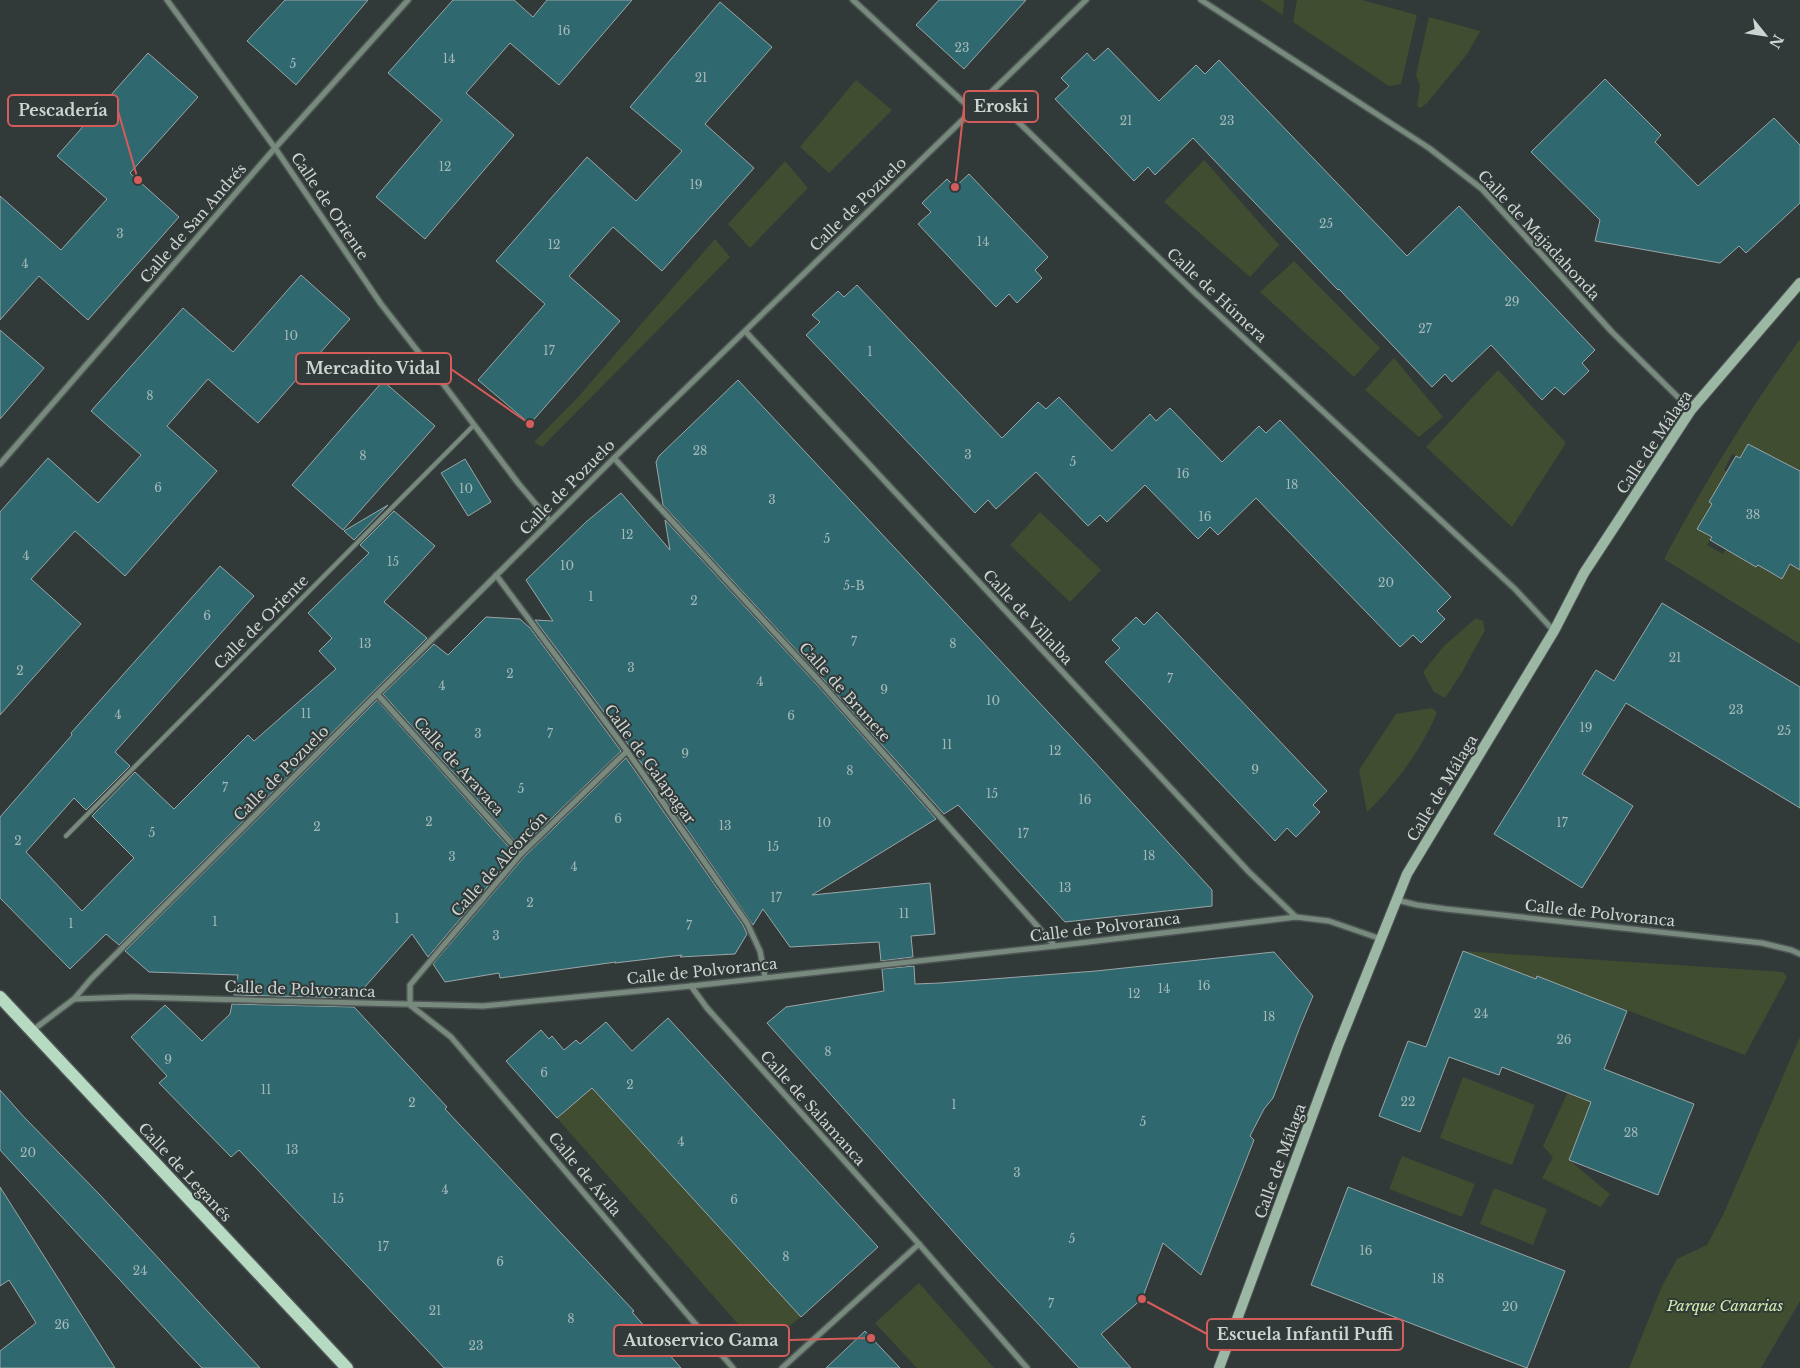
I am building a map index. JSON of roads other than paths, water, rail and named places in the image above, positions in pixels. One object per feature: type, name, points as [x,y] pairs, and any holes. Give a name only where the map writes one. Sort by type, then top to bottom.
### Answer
[{"type":"main road","name":"Calle de Málaga","points":[[1219,1368],[1338,1046],[1407,874],[1554,631],[1584,573],[1691,410],[1800,283]]},
{"type":"main road","name":"Calle de Leganés","points":[[0,997],[347,1368]]},
{"type":"street","name":"Calle de Oriente","points":[[167,0],[275,148],[381,304],[518,483],[550,521]]},
{"type":"street","name":"Calle de San Andrés","points":[[0,464],[275,148],[408,0]]},
{"type":"street","points":[[853,0],[972,110]]},
{"type":"street","name":"Calle de Pozuelo","points":[[74,999],[91,979],[550,521],[1086,0]]},
{"type":"street","name":"Calle de Majadahonda","points":[[1201,0],[1429,148],[1482,189],[1612,332],[1691,410]]},
{"type":"street","name":"Calle de Húmera","points":[[972,110],[1007,112],[1194,292],[1514,589],[1554,631]]},
{"type":"street","name":"Calle de Villalba","points":[[745,331],[1250,872],[1296,917]]},
{"type":"street","name":"Calle de Brunete","points":[[614,458],[821,683],[1055,946]]},
{"type":"street","name":"Calle de Galapagar","points":[[496,575],[627,751],[747,923],[760,951],[764,977]]},
{"type":"street","name":"Calle de Aravaca","points":[[377,694],[521,854]]},
{"type":"street","name":"Calle de Alcorcón","points":[[410,1005],[410,985],[521,854],[627,751]]},
{"type":"street","name":"Calle de Polvoranca","points":[[1397,900],[1446,909],[1762,943],[1800,954]]},
{"type":"street","name":"Calle de Polvoranca","points":[[74,999],[132,997],[483,1006],[691,986],[1055,946],[1296,917],[1329,921],[1381,939]]},
{"type":"street","name":"Calle de Salamanca","points":[[691,986],[708,1008],[1027,1368]]},
{"type":"street","points":[[31,1031],[74,999]]},
{"type":"street","name":"Calle de Ávila","points":[[410,1005],[451,1036],[733,1368]]},
{"type":"street","points":[[782,1368],[919,1244]]},
{"type":"lane","name":"Calle de Oriente","points":[[66,836],[474,425]]},
{"type":"place","name":"Pescadería","points":[[138,180]]},
{"type":"place","name":"Eroski","points":[[955,187]]},
{"type":"place","name":"Mercadito Vidal","points":[[530,424]]},
{"type":"place","name":"Escuela Infantil Puffi","points":[[1142,1299]]},
{"type":"place","name":"Autoservico Gama","points":[[871,1338]]},
{"type":"park label","name":"Parque Canarias","points":[[1725,1305]]}]
